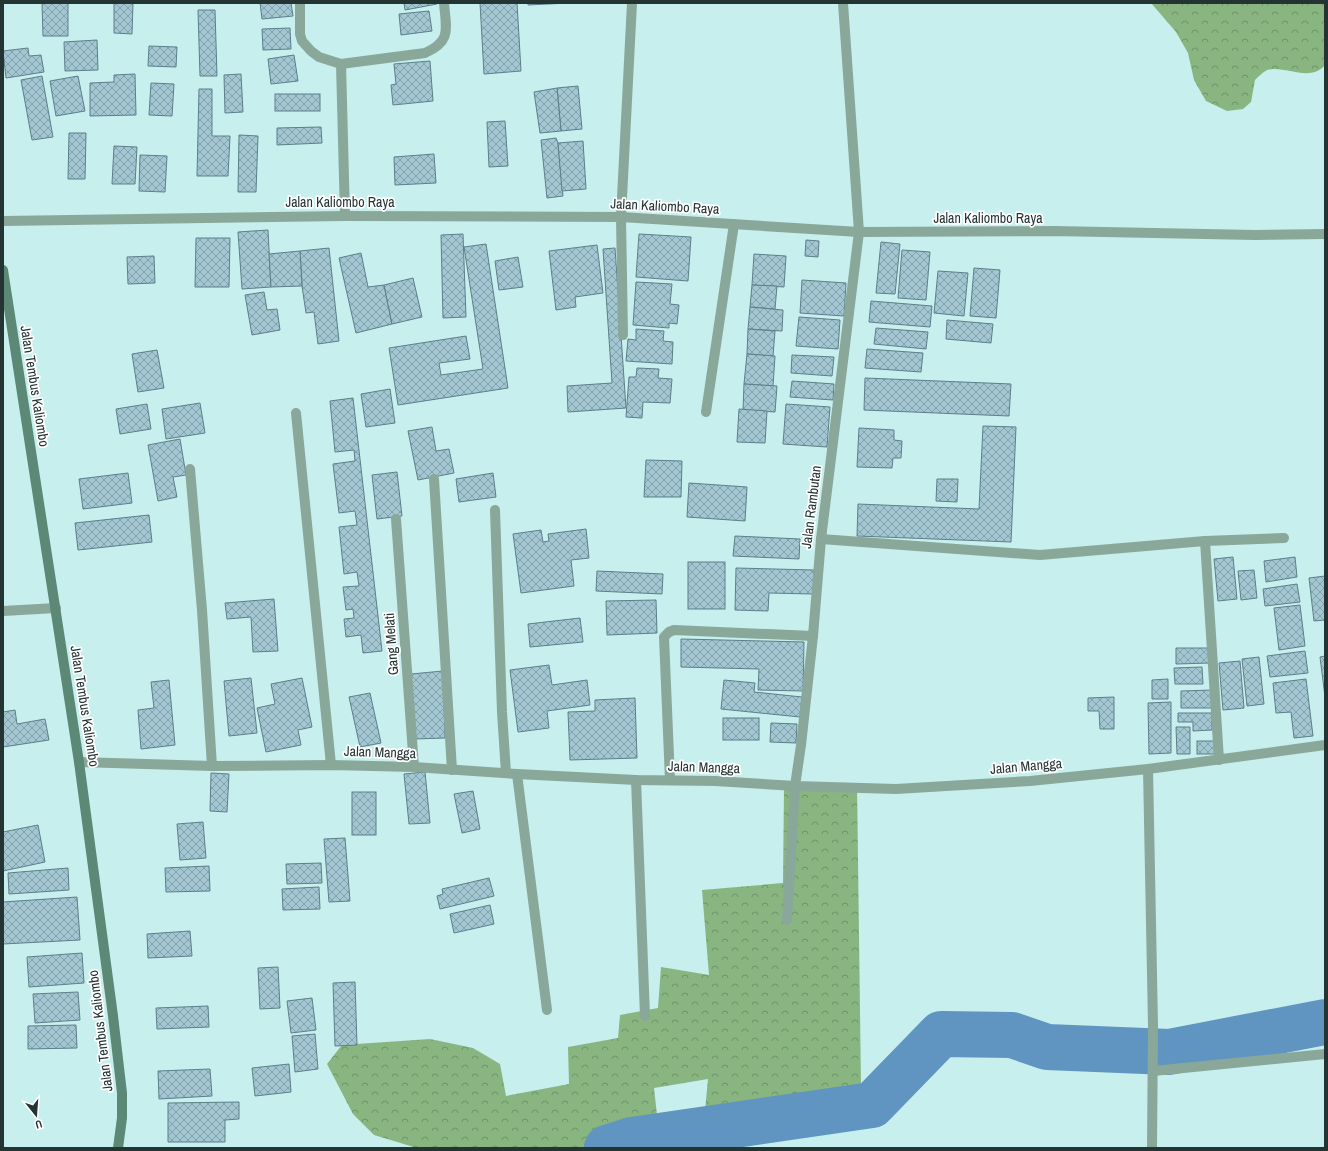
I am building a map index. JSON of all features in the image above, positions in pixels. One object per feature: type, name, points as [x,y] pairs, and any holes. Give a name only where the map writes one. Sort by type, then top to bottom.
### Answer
[{"type":"main road","name":"Jalan Tembus Kaliombo","points":[[3,270],[79,762],[122,1093],[122,1118],[118,1148]]},
{"type":"street","points":[[300,3],[300,34],[302,41],[311,52],[341,64],[425,53],[435,48],[445,38],[446,28],[444,3]]},
{"type":"street","points":[[623,335],[621,217],[632,3]]},
{"type":"street","name":"Jalan Rambutan","points":[[787,920],[795,786],[813,636],[821,539],[859,232],[843,3]]},
{"type":"street","points":[[341,64],[345,216]]},
{"type":"street","name":"Jalan Kaliombo Raya","points":[[3,221],[345,216],[621,217],[859,232],[1054,231],[1255,235],[1325,234]]},
{"type":"street","points":[[706,412],[734,224]]},
{"type":"street","points":[[296,413],[331,764]]},
{"type":"street","points":[[190,469],[212,766]]},
{"type":"street","points":[[434,479],[452,770]]},
{"type":"street","points":[[495,510],[502,712],[506,773]]},
{"type":"street","name":"Gang Melati","points":[[396,519],[414,767]]},
{"type":"street","points":[[821,539],[1040,555],[1205,541],[1284,538]]},
{"type":"street","points":[[1205,541],[1219,760]]},
{"type":"street","points":[[3,611],[56,608]]},
{"type":"street","points":[[670,780],[664,637],[666,633],[674,630],[813,636]]},
{"type":"street","name":"Jalan Mangga","points":[[79,762],[212,766],[331,764],[414,767],[636,780],[716,781],[896,790],[1030,781],[1148,769],[1325,745]]},
{"type":"street","points":[[1148,769],[1153,1046],[1152,1148]]},
{"type":"street","points":[[517,774],[547,1010]]},
{"type":"street","points":[[636,780],[645,1016]]},
{"type":"street","points":[[1153,1071],[1325,1054]]},
{"type":"green space","points":[[1151,3],[1325,3],[1325,65],[1312,73],[1274,69],[1267,70],[1255,80],[1251,102],[1243,109],[1227,111],[1206,101],[1194,80],[1188,53],[1176,32]]},
{"type":"green space","points":[[857,784],[861,1086],[842,1094],[804,1105],[764,1113],[704,1121],[708,1079],[654,1088],[658,1124],[590,1148],[417,1148],[374,1135],[353,1114],[327,1064],[342,1045],[430,1039],[473,1048],[500,1064],[506,1096],[569,1084],[568,1047],[618,1038],[620,1015],[658,1008],[661,967],[709,975],[702,890],[783,883],[784,787]]},
{"type":"building","points":[[42,3],[68,3],[68,36],[43,36]]},
{"type":"building","points":[[114,3],[133,3],[132,34],[114,33]]},
{"type":"building","points":[[260,3],[291,3],[293,16],[262,19]]},
{"type":"building","points":[[404,3],[437,3],[437,4],[405,10]]},
{"type":"building","points":[[480,3],[517,3],[521,71],[484,74]]},
{"type":"building","points":[[528,3],[569,3],[528,5]]},
{"type":"building","points":[[198,10],[215,10],[217,76],[200,76]]},
{"type":"building","points":[[429,11],[432,31],[401,35],[399,14]]},
{"type":"building","points":[[290,28],[291,49],[263,50],[262,29]]},
{"type":"building","points":[[97,40],[98,70],[65,71],[64,42]]},
{"type":"building","points":[[149,46],[177,47],[176,67],[148,66]]},
{"type":"building","points":[[28,48],[29,56],[41,55],[44,72],[6,78],[3,51]]},
{"type":"building","points":[[294,55],[298,81],[271,84],[268,59]]},
{"type":"building","points":[[430,61],[433,101],[393,105],[391,85],[396,84],[394,64]]},
{"type":"building","points":[[135,74],[136,115],[90,116],[90,83],[114,82],[114,75]]},
{"type":"building","points":[[241,74],[243,112],[225,113],[224,75]]},
{"type":"building","points":[[42,76],[53,137],[32,140],[21,80]]},
{"type":"building","points":[[78,76],[85,111],[56,116],[50,81]]},
{"type":"building","points":[[151,83],[174,84],[172,116],[149,115]]},
{"type":"building","points":[[578,86],[582,129],[561,131],[557,88]]},
{"type":"building","points":[[557,88],[561,131],[540,133],[534,92]]},
{"type":"building","points":[[199,89],[212,89],[212,136],[230,136],[228,176],[197,176]]},
{"type":"building","points":[[275,94],[320,94],[320,111],[275,111]]},
{"type":"building","points":[[505,121],[508,166],[489,167],[487,122]]},
{"type":"building","points":[[321,127],[322,143],[277,145],[277,128]]},
{"type":"building","points":[[69,133],[86,133],[85,179],[68,179]]},
{"type":"building","points":[[239,135],[258,136],[256,192],[238,192]]},
{"type":"building","points":[[556,138],[558,143],[563,196],[547,198],[541,140]]},
{"type":"building","points":[[583,141],[586,189],[562,191],[558,143]]},
{"type":"building","points":[[114,146],[137,147],[135,184],[112,184]]},
{"type":"building","points":[[434,154],[436,183],[395,185],[394,157]]},
{"type":"building","points":[[140,155],[167,156],[165,192],[139,191]]},
{"type":"building","points":[[268,230],[271,287],[242,289],[238,232]]},
{"type":"building","points":[[463,234],[466,317],[443,318],[441,235]]},
{"type":"building","points":[[639,234],[691,237],[688,281],[636,277]]},
{"type":"building","points":[[196,238],[230,238],[229,287],[195,287]]},
{"type":"building","points":[[806,240],[819,241],[818,257],[805,256]]},
{"type":"building","points":[[881,242],[900,244],[895,294],[876,293]]},
{"type":"building","points":[[486,244],[508,388],[398,405],[389,348],[466,336],[470,359],[439,363],[441,375],[483,369],[464,247]]},
{"type":"building","points":[[597,245],[603,293],[575,297],[576,307],[556,310],[549,251]]},
{"type":"building","points":[[329,248],[339,341],[318,344],[314,312],[306,313],[302,286],[300,251]]},
{"type":"building","points":[[615,248],[626,408],[568,412],[567,386],[612,383],[603,249]]},
{"type":"building","points":[[902,250],[930,252],[926,300],[898,298]]},
{"type":"building","points":[[300,251],[302,286],[271,287],[269,254]]},
{"type":"building","points":[[361,253],[368,287],[384,285],[392,324],[356,333],[339,258]]},
{"type":"building","points":[[754,254],[786,256],[784,287],[752,285]]},
{"type":"building","points":[[154,256],[155,283],[128,284],[127,257]]},
{"type":"building","points":[[518,257],[523,287],[499,290],[495,261]]},
{"type":"building","points":[[974,268],[1000,270],[996,318],[970,316]]},
{"type":"building","points":[[938,271],[968,273],[964,316],[934,313]]},
{"type":"building","points":[[413,278],[422,317],[392,324],[384,285]]},
{"type":"building","points":[[802,280],[846,283],[844,316],[800,313]]},
{"type":"building","points":[[636,282],[672,284],[670,304],[679,305],[677,324],[669,323],[669,328],[633,325]]},
{"type":"building","points":[[752,285],[777,286],[775,309],[750,307]]},
{"type":"building","points":[[264,292],[267,310],[277,309],[280,330],[252,335],[245,295]]},
{"type":"building","points":[[871,301],[932,306],[930,327],[869,322]]},
{"type":"building","points":[[750,307],[783,310],[782,331],[748,329]]},
{"type":"building","points":[[799,317],[840,320],[838,349],[796,346]]},
{"type":"building","points":[[947,320],[993,324],[991,343],[946,339]]},
{"type":"building","points":[[876,328],[928,332],[926,349],[874,344]]},
{"type":"building","points":[[636,329],[664,331],[663,341],[673,342],[672,364],[626,361],[628,339],[636,340]]},
{"type":"building","points":[[748,329],[775,331],[773,356],[747,354]]},
{"type":"building","points":[[867,349],[923,353],[921,372],[865,368]]},
{"type":"building","points":[[157,350],[164,388],[138,392],[132,354]]},
{"type":"building","points":[[747,354],[775,356],[773,386],[744,384]]},
{"type":"building","points":[[792,355],[834,357],[832,376],[791,373]]},
{"type":"building","points":[[637,368],[659,369],[658,378],[672,379],[670,403],[643,402],[642,418],[626,417],[629,377],[636,377]]},
{"type":"building","points":[[865,378],[1011,384],[1009,416],[864,410]]},
{"type":"building","points":[[792,381],[834,384],[833,400],[790,397]]},
{"type":"building","points":[[744,384],[777,386],[775,412],[743,410]]},
{"type":"building","points":[[390,389],[395,423],[366,427],[361,394]]},
{"type":"building","points":[[353,398],[382,651],[363,653],[361,635],[346,637],[344,619],[354,618],[353,609],[346,610],[343,587],[359,586],[357,572],[344,574],[339,527],[357,525],[355,511],[339,513],[333,464],[355,461],[354,450],[335,452],[330,401]]},
{"type":"building","points":[[200,403],[205,433],[166,439],[162,409]]},
{"type":"building","points":[[147,404],[151,429],[120,434],[116,409]]},
{"type":"building","points":[[786,404],[830,407],[827,447],[783,444]]},
{"type":"building","points":[[739,409],[767,411],[765,443],[737,442]]},
{"type":"building","points":[[983,426],[1016,427],[1011,542],[857,536],[858,504],[979,509]]},
{"type":"building","points":[[432,427],[436,451],[449,449],[454,473],[418,480],[408,431]]},
{"type":"building","points":[[859,428],[894,430],[894,440],[902,441],[901,458],[893,458],[892,468],[857,467]]},
{"type":"building","points":[[180,439],[186,475],[173,477],[177,497],[158,501],[148,445]]},
{"type":"building","points":[[646,460],[682,461],[681,497],[644,497]]},
{"type":"building","points":[[397,472],[402,516],[377,519],[372,475]]},
{"type":"building","points":[[128,473],[132,503],[83,509],[79,479]]},
{"type":"building","points":[[493,473],[496,497],[459,502],[456,479]]},
{"type":"building","points":[[937,479],[958,479],[957,502],[936,501]]},
{"type":"building","points":[[689,483],[747,487],[745,521],[687,517]]},
{"type":"building","points":[[149,515],[152,542],[78,550],[75,523]]},
{"type":"building","points":[[586,529],[589,558],[571,560],[574,586],[521,593],[513,534],[541,530],[543,542],[549,541],[548,534]]},
{"type":"building","points":[[735,536],[800,539],[799,559],[733,556]]},
{"type":"building","points":[[1233,557],[1237,599],[1218,601],[1214,559]]},
{"type":"building","points":[[1295,557],[1297,577],[1266,582],[1264,561]]},
{"type":"building","points":[[688,562],[725,562],[725,609],[688,609]]},
{"type":"building","points":[[736,568],[814,570],[813,594],[769,593],[768,611],[735,610]]},
{"type":"building","points":[[1254,570],[1257,598],[1241,600],[1238,571]]},
{"type":"building","points":[[597,571],[663,574],[662,594],[596,591]]},
{"type":"building","points":[[1325,576],[1325,620],[1314,621],[1309,578]]},
{"type":"building","points":[[1297,584],[1300,602],[1265,606],[1263,589]]},
{"type":"building","points":[[274,599],[278,651],[253,652],[251,617],[227,619],[225,603]]},
{"type":"building","points":[[656,600],[657,633],[607,635],[606,601]]},
{"type":"building","points":[[1300,605],[1305,646],[1279,650],[1274,608]]},
{"type":"building","points":[[580,618],[583,642],[530,647],[528,624]]},
{"type":"building","points":[[681,639],[804,642],[803,691],[758,690],[759,669],[681,667]]},
{"type":"building","points":[[1176,648],[1210,648],[1210,663],[1176,664]]},
{"type":"building","points":[[1305,651],[1308,673],[1270,677],[1267,656]]},
{"type":"building","points":[[1325,656],[1325,697],[1320,657]]},
{"type":"building","points":[[1259,657],[1264,704],[1247,706],[1242,659]]},
{"type":"building","points":[[1240,661],[1244,708],[1223,710],[1219,663]]},
{"type":"building","points":[[549,665],[552,685],[587,680],[590,705],[547,711],[549,728],[518,732],[510,670]]},
{"type":"building","points":[[1202,667],[1203,684],[1175,684],[1174,668]]},
{"type":"building","points":[[443,671],[445,738],[415,739],[411,674]]},
{"type":"building","points":[[251,678],[257,733],[229,736],[224,681]]},
{"type":"building","points":[[302,678],[312,727],[298,730],[301,745],[266,752],[257,708],[275,704],[271,684]]},
{"type":"building","points":[[1168,679],[1168,699],[1152,699],[1152,680]]},
{"type":"building","points":[[1306,679],[1313,736],[1294,738],[1291,712],[1276,713],[1273,683]]},
{"type":"building","points":[[169,680],[175,745],[141,749],[138,710],[154,708],[151,682]]},
{"type":"building","points":[[724,680],[755,683],[754,692],[802,697],[800,717],[721,709]]},
{"type":"building","points":[[1213,690],[1213,708],[1181,708],[1181,691]]},
{"type":"building","points":[[370,693],[381,743],[360,747],[349,697]]},
{"type":"building","points":[[1114,697],[1114,729],[1100,729],[1099,711],[1088,711],[1088,698]]},
{"type":"building","points":[[635,698],[637,758],[570,760],[568,712],[595,711],[595,700]]},
{"type":"building","points":[[1171,702],[1171,753],[1149,754],[1148,703]]},
{"type":"building","points":[[15,710],[17,724],[45,719],[49,740],[3,747],[3,712]]},
{"type":"building","points":[[1178,713],[1212,713],[1212,730],[1193,731],[1193,722],[1178,722]]},
{"type":"building","points":[[723,718],[759,718],[759,740],[723,740]]},
{"type":"building","points":[[771,723],[797,724],[796,743],[770,742]]},
{"type":"building","points":[[1176,727],[1190,727],[1190,754],[1177,754]]},
{"type":"building","points":[[1197,741],[1215,741],[1215,754],[1197,754]]},
{"type":"building","points":[[425,772],[430,823],[409,824],[404,774]]},
{"type":"building","points":[[211,773],[229,774],[227,812],[210,811]]},
{"type":"building","points":[[473,791],[480,829],[462,833],[454,794]]},
{"type":"building","points":[[352,792],[376,792],[376,835],[352,835]]},
{"type":"building","points":[[203,822],[206,858],[180,860],[177,824]]},
{"type":"building","points":[[38,825],[45,862],[3,871],[3,832]]},
{"type":"building","points":[[345,838],[350,901],[329,902],[324,839]]},
{"type":"building","points":[[321,863],[322,883],[287,884],[286,864]]},
{"type":"building","points":[[209,866],[210,891],[166,892],[165,868]]},
{"type":"building","points":[[68,868],[69,890],[9,894],[8,873]]},
{"type":"building","points":[[489,878],[494,896],[440,909],[437,896],[443,894],[442,889]]},
{"type":"building","points":[[319,887],[320,909],[283,910],[282,889]]},
{"type":"building","points":[[77,897],[80,940],[3,944],[3,902]]},
{"type":"building","points":[[490,905],[494,924],[454,933],[450,914]]},
{"type":"building","points":[[190,931],[192,956],[148,958],[147,934]]},
{"type":"building","points":[[82,953],[84,983],[29,987],[27,957]]},
{"type":"building","points":[[278,967],[280,1008],[260,1009],[258,968]]},
{"type":"building","points":[[355,982],[357,1045],[335,1046],[333,983]]},
{"type":"building","points":[[78,992],[80,1020],[35,1023],[33,994]]},
{"type":"building","points":[[312,998],[316,1030],[291,1033],[287,1001]]},
{"type":"building","points":[[208,1006],[209,1027],[157,1029],[156,1008]]},
{"type":"building","points":[[76,1025],[77,1048],[28,1049],[28,1026]]},
{"type":"building","points":[[315,1034],[318,1069],[295,1072],[292,1036]]},
{"type":"building","points":[[289,1064],[291,1092],[255,1096],[252,1068]]},
{"type":"building","points":[[210,1069],[212,1096],[159,1099],[158,1071]]},
{"type":"building","points":[[239,1102],[239,1119],[225,1120],[225,1142],[168,1142],[168,1103]]},
{"type":"waterway","points":[[607,1148],[632,1140],[872,1105],[941,1034],[1012,1035],[1047,1047],[1169,1052],[1325,1022]]}]
